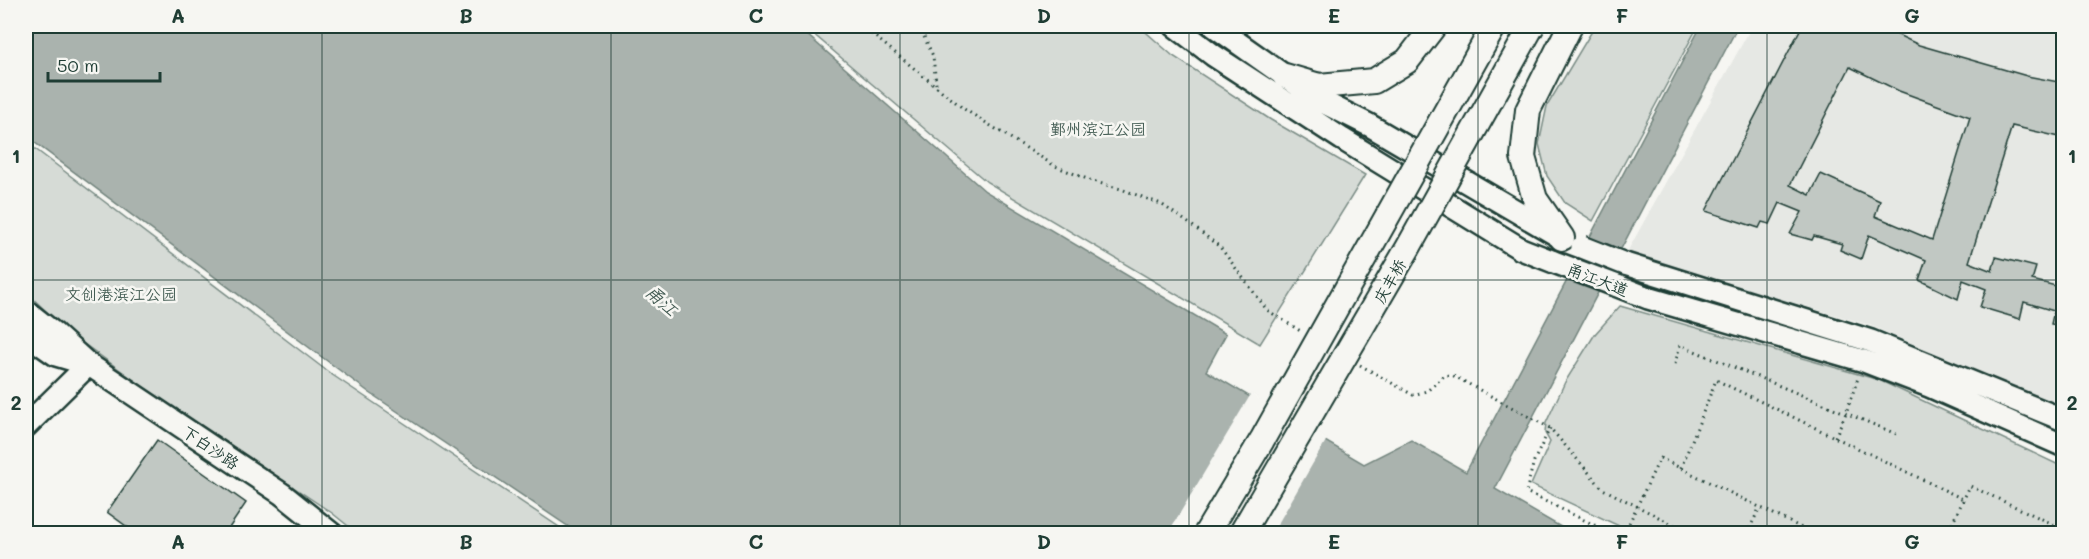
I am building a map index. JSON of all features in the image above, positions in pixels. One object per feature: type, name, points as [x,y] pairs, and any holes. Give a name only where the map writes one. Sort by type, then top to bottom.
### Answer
[{"type":"main road","name":"甬江大道","points":[[1175,26],[1213,55],[1342,139],[1521,249],[1648,298],[1864,361],[1929,386],[2064,446]]},
{"type":"main road","name":"甬江大道","points":[[1214,26],[1319,100],[1369,125],[1572,243],[1625,264],[1871,341],[2064,420]]},
{"type":"main road","points":[[1285,76],[1318,86],[1374,81],[1407,61],[1434,26]]},
{"type":"main road","name":"庆丰桥","points":[[1206,534],[1262,440],[1494,26]]},
{"type":"main road","name":"庆丰桥","points":[[1241,534],[1408,248],[1532,26]]},
{"type":"main road","points":[[1570,26],[1528,110],[1524,157],[1535,199],[1572,243]]},
{"type":"main road","points":[[26,311],[55,333],[86,366]]},
{"type":"main road","points":[[26,334],[56,355],[86,366]]},
{"type":"main road","points":[[26,426],[86,366]]},
{"type":"main road","name":"下白沙路","points":[[86,366],[282,494],[332,534]]},
{"type":"path","points":[[862,26],[964,109],[1056,166],[1092,182],[1161,204],[1220,247],[1267,310],[1304,334]]},
{"type":"path","points":[[918,26],[933,56],[936,86]]},
{"type":"path","points":[[1675,364],[1680,345],[1899,435]]},
{"type":"path","points":[[1353,361],[1413,394],[1427,391],[1445,375],[1452,375],[1550,428],[1604,489],[1692,534]]},
{"type":"path","points":[[1834,437],[1846,413],[1864,361]]},
{"type":"path","points":[[1681,468],[1716,380],[1964,500]]},
{"type":"path","points":[[1550,428],[1534,461],[1526,492],[1613,534]]},
{"type":"path","points":[[1624,534],[1660,458],[1814,534]]},
{"type":"path","points":[[1947,534],[1970,486],[2064,529]]},
{"type":"path","points":[[1747,534],[1760,507]]},
{"type":"shaded area","points":[[1752,26],[2063,26],[2063,408],[1869,325],[1626,254]]},
{"type":"green space","name":"鄞州滨江公园","points":[[804,26],[1139,26],[1173,56],[1271,120],[1365,175],[1260,344],[987,182]]},
{"type":"green space","points":[[1595,26],[1698,26],[1593,221],[1565,203],[1547,176],[1539,144],[1547,106]]},
{"type":"green space","name":"文创港滨江公园","points":[[26,142],[331,374],[568,533],[357,533],[332,513],[145,388],[69,333],[26,292]]},
{"type":"green space","points":[[1620,306],[1879,380],[2063,467],[2063,533],[1634,533],[1531,485],[1550,442],[1545,433],[1546,423],[1565,382],[1595,334]]},
{"type":"water","name":"甬江","points":[[26,26],[797,26],[985,191],[1226,334],[1206,371],[1364,464],[1411,440],[1466,472],[1701,26],[1738,26],[1495,489],[1573,534],[578,533],[370,393],[26,136]]},
{"type":"pier","points":[[1251,394],[1327,439],[1272,534],[1168,533]]},
{"type":"building","points":[[1802,26],[1879,26],[1919,45],[2027,76],[2064,83],[2064,138],[2012,126],[1969,262],[1992,271],[1996,257],[2036,267],[2032,280],[2064,288],[2064,327],[2051,324],[2054,311],[2024,302],[2020,319],[1980,307],[1986,289],[1963,280],[1958,299],[1919,280],[1926,260],[1869,235],[1861,259],[1840,250],[1842,244],[1814,236],[1812,240],[1790,234],[1802,212],[1780,203],[1770,224],[1762,222],[1759,228],[1706,211]],"holes":[[[1850,67],[1899,91],[1970,117],[1932,240],[1875,216],[1880,201],[1821,174],[1810,195],[1790,185]]]},
{"type":"building","points":[[157,440],[246,503],[225,534],[137,534],[107,512]]}]
